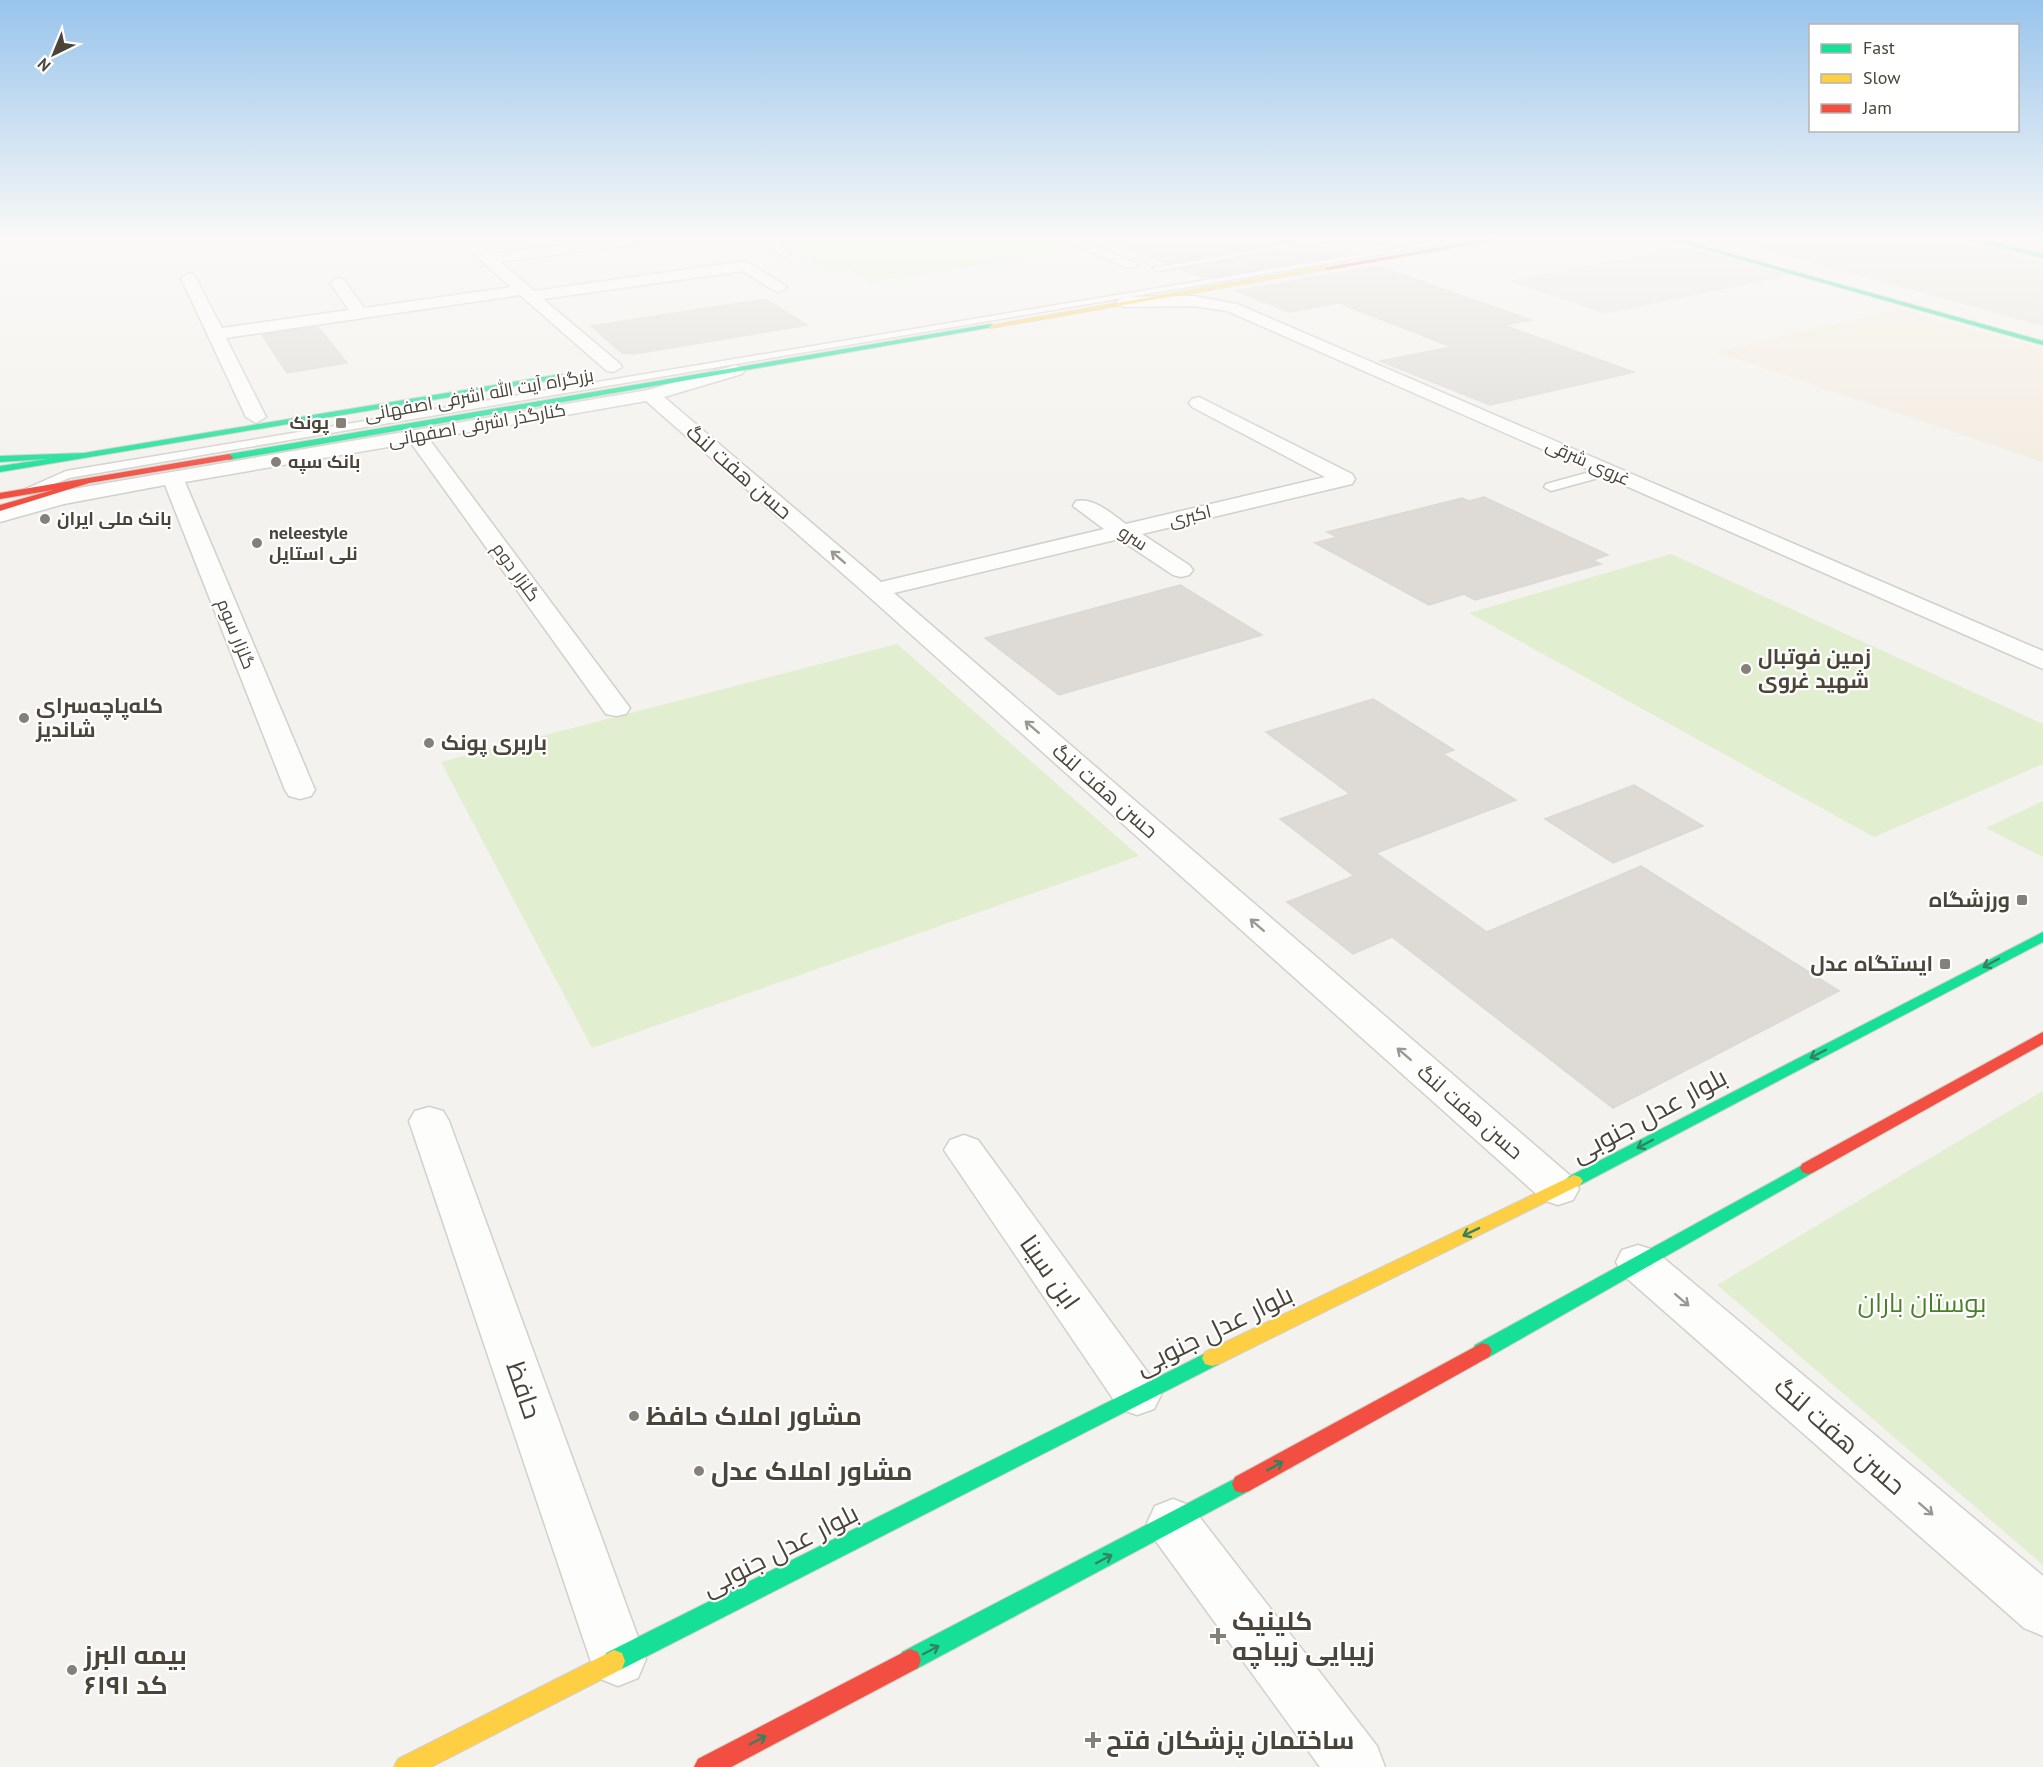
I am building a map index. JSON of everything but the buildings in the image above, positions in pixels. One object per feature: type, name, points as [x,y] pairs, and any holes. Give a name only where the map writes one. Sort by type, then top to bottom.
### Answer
[{"type":"main road","points":[[0,470],[887,321]]},
{"type":"main road","name":"بزرگراه آیت الله اشرفی اصفهانی","points":[[0,496],[1011,321]]},
{"type":"main road","points":[[1977,321],[2040,339]]},
{"type":"main road","points":[[0,459],[92,453]]},
{"type":"main road","points":[[0,508],[105,477]]},
{"type":"main road","points":[[0,491],[29,490]]},
{"type":"main road","name":"بلوار عدل جنوبی","points":[[406,1767],[1137,1395],[1558,1189],[2043,936]]},
{"type":"main road","points":[[706,1767],[1173,1523],[2043,1037]]},
{"type":"street","points":[[210,321],[256,417]]},
{"type":"street","points":[[216,334],[306,321]]},
{"type":"street","points":[[560,321],[613,367]]},
{"type":"street","name":"غروی شرقی","points":[[1264,321],[2043,661]]},
{"type":"street","name":"کنارگذر اشرفی اصفهانی","points":[[0,515],[60,498],[650,395],[740,368]]},
{"type":"street","name":"حسن هفت لنگ","points":[[650,395],[876,590],[1558,1189]]},
{"type":"street","name":"اکبری","points":[[876,590],[1344,479],[1199,403]]},
{"type":"street","name":"گلزار دوم","points":[[416,436],[616,708]]},
{"type":"street","name":"گلزار سوم","points":[[173,478],[300,790]]},
{"type":"street","name":"سرو","points":[[1084,506],[1181,570]]},
{"type":"street","name":"حافظ","points":[[429,1121],[618,1659]]},
{"type":"street","name":"ابن سینا","points":[[964,1150],[1137,1395]]},
{"type":"street","name":"حسن هفت لنگ","points":[[1638,1262],[2043,1610]]},
{"type":"street","points":[[1173,1523],[1356,1767]]},
{"type":"lane","points":[[25,464],[183,447],[928,321]]},
{"type":"lane","points":[[29,490],[66,475],[971,321]]},
{"type":"lane","points":[[1551,487],[1608,471]]},
{"type":"shaded area","points":[[1847,321],[1945,321],[2043,349],[2043,462],[1716,352]]},
{"type":"shaded area","points":[[2026,321],[2043,321],[2043,326]]},
{"type":"green space","name":"زمین فوتبال شهید غروی","points":[[1671,554],[2043,724],[2043,764],[1874,837],[1469,613]]},
{"type":"green space","points":[[897,644],[1139,856],[592,1048],[441,762]]},
{"type":"green space","points":[[2043,801],[2043,857],[1986,828]]},
{"type":"green space","name":"بوستان باران","points":[[2043,1091],[2043,1565],[1717,1285]]},
{"type":"traffic: fast","points":[[1966,321],[2043,343]]},
{"type":"traffic: fast","points":[[229,457],[991,326]]},
{"type":"traffic: fast","points":[[0,469],[561,376]]},
{"type":"traffic: fast","points":[[0,459],[81,454]]},
{"type":"traffic: fast","points":[[1574,1181],[2043,936]]},
{"type":"traffic: fast","points":[[1482,1351],[1808,1168]]},
{"type":"traffic: fast","points":[[614,1661],[1212,1358]]},
{"type":"traffic: fast","points":[[910,1660],[1242,1484]]},
{"type":"traffic: slow","points":[[991,326],[1017,321]]},
{"type":"traffic: slow","points":[[1212,1358],[1574,1181]]},
{"type":"traffic: slow","points":[[406,1767],[614,1661]]},
{"type":"traffic: jam","points":[[0,496],[229,457]]},
{"type":"traffic: jam","points":[[0,508],[85,483]]},
{"type":"traffic: jam","points":[[1808,1168],[2043,1037]]},
{"type":"traffic: jam","points":[[1242,1484],[1482,1351]]},
{"type":"traffic: jam","points":[[706,1767],[910,1660]]},
{"type":"place","name":"پونک","points":[[341,423]]},
{"type":"place","name":"بانک سپه","points":[[276,462]]},
{"type":"place","name":"بانک ملی ایران","points":[[45,519]]},
{"type":"place","name":"neleestyle نلی استایل","points":[[257,543]]},
{"type":"place","name":"زمین فوتبال شهید غروی","points":[[1746,669]]},
{"type":"place","name":"کله‌پاچه‌سرای شاندیز","points":[[24,718]]},
{"type":"place","name":"باربری پونک","points":[[429,743]]},
{"type":"place","name":"ورزشگاه","points":[[2022,900]]},
{"type":"place","name":"ایستگاه عدل","points":[[1945,964]]},
{"type":"place","name":"مشاور املاک حافظ","points":[[634,1416]]},
{"type":"place","name":"مشاور املاک عدل","points":[[699,1471]]},
{"type":"place","name":"کلینیک زیبایی زیباچه","points":[[1218,1636]]},
{"type":"place","name":"بیمه البرز کد ۶۱۹۱","points":[[72,1670]]},
{"type":"place","name":"ساختمان پزشکان فتح","points":[[1093,1740]]}]
